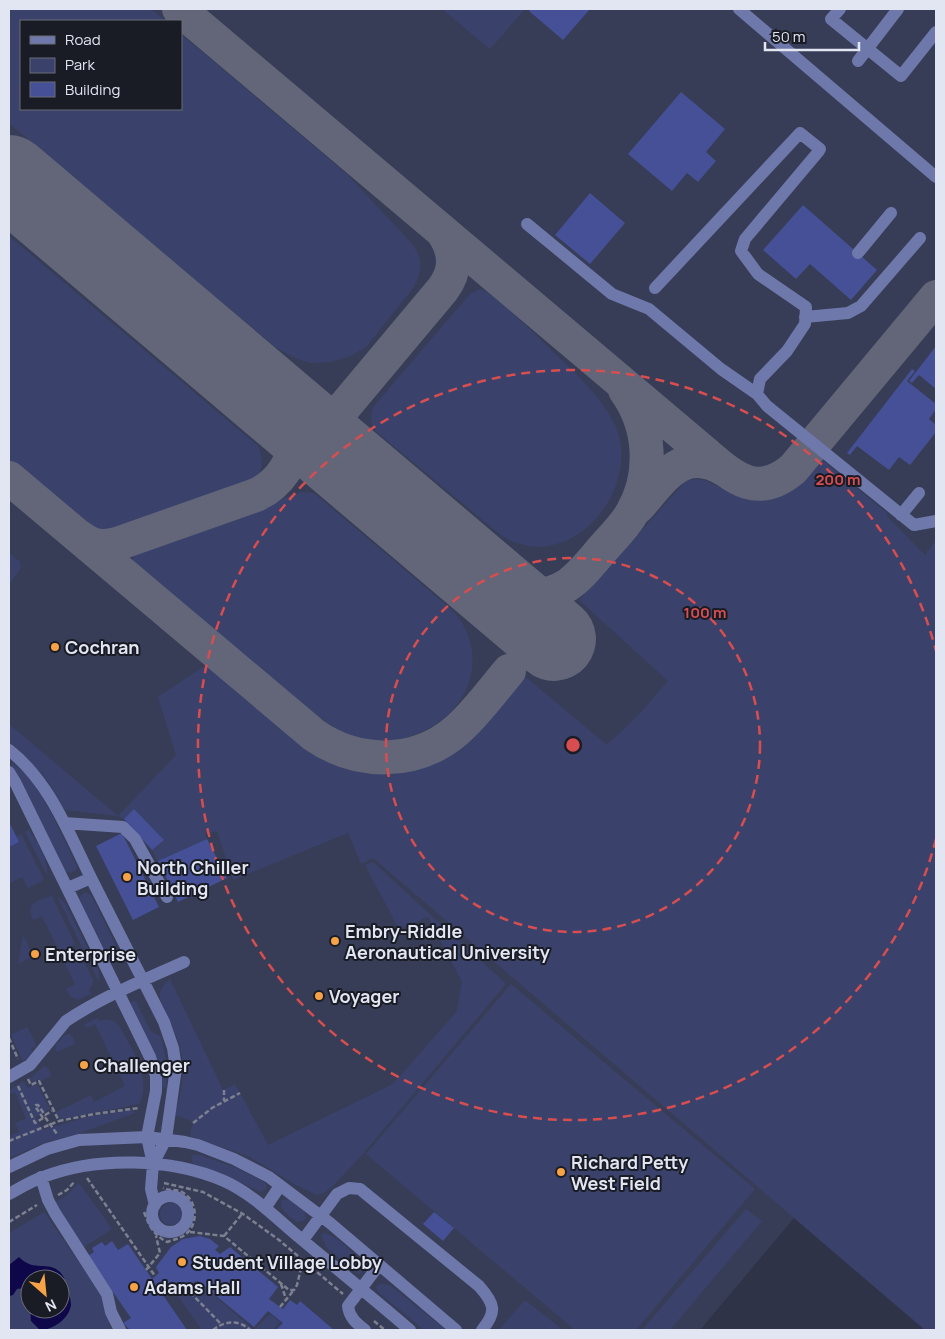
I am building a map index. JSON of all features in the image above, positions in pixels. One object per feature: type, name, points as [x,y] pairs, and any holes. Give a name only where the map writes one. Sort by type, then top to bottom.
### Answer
[{"type":"street","points":[[739,9],[936,177]]},
{"type":"street","points":[[840,9],[831,19],[901,76],[936,32]]},
{"type":"street","points":[[858,61],[898,9]]},
{"type":"street","points":[[655,288],[800,133],[820,150],[745,239],[741,251],[758,274],[806,307],[805,324],[787,351],[760,379],[756,394]]},
{"type":"street","points":[[858,253],[891,214]]},
{"type":"street","points":[[527,224],[612,294],[649,309],[720,370],[756,394],[767,406],[914,525],[936,521]]},
{"type":"street","points":[[805,317],[848,313],[861,306],[920,238]]},
{"type":"street","points":[[901,515],[919,493]]},
{"type":"street","points":[[9,750],[31,771],[45,789],[64,823],[164,1022],[174,1048],[176,1068],[166,1139],[153,1164]]},
{"type":"street","points":[[9,772],[150,1057],[156,1076],[156,1091],[147,1137],[153,1164],[149,1207]]},
{"type":"street","points":[[64,823],[123,827],[135,839],[167,897]]},
{"type":"street","points":[[68,888],[90,878]]},
{"type":"street","points":[[9,1077],[30,1065],[66,1021],[143,980],[184,962]]},
{"type":"street","points":[[9,1167],[47,1149],[79,1140],[147,1137],[198,1145],[234,1158],[268,1177],[320,1216],[456,1330]]},
{"type":"street","points":[[9,1194],[41,1177],[59,1171],[94,1165],[136,1162],[202,1173],[225,1182],[255,1200],[410,1330]]},
{"type":"street","points":[[41,1177],[48,1200],[107,1294],[111,1312],[120,1330]]},
{"type":"street","points":[[265,1208],[280,1186]]},
{"type":"street","points":[[303,1240],[337,1194],[349,1188],[360,1189],[479,1286],[488,1296],[493,1308],[491,1319],[482,1330]]},
{"type":"street","points":[[365,1330],[354,1321],[348,1312],[348,1306],[379,1265]]},
{"type":"path","points":[[9,1038],[21,1065]]},
{"type":"path","points":[[28,1079],[30,1085],[39,1081],[59,1121]]},
{"type":"path","points":[[224,1090],[224,1101]]},
{"type":"path","points":[[193,1123],[212,1108],[240,1093]]},
{"type":"path","points":[[43,1118],[36,1105],[38,1105],[44,1115],[53,1110]]},
{"type":"path","points":[[9,1141],[59,1121],[139,1108]]},
{"type":"path","points":[[9,1222],[67,1190],[75,1181],[91,1178]]},
{"type":"path","points":[[156,1236],[167,1242],[181,1238],[190,1232],[195,1221],[194,1207],[190,1199],[182,1192],[166,1190],[160,1182],[203,1192],[243,1214],[279,1240],[351,1301]]},
{"type":"path","points":[[149,1207],[148,1224],[156,1236],[160,1253],[164,1256]]},
{"type":"path","points":[[224,1236],[243,1214]]},
{"type":"path","points":[[190,1232],[224,1236],[289,1290],[294,1290]]},
{"type":"path","points":[[146,1270],[160,1253]]},
{"type":"path","points":[[280,1307],[297,1285],[303,1260]]},
{"type":"path","points":[[280,1282],[285,1302]]},
{"type":"path","points":[[189,1284],[189,1290]]},
{"type":"path","points":[[184,1287],[221,1324]]},
{"type":"path","points":[[372,1319],[385,1330]]},
{"type":"path","points":[[213,1330],[221,1324],[234,1322],[245,1325],[250,1330]]},
{"type":"shaded area","points":[[9,9],[936,9],[936,1330],[925,1330],[794,1218],[700,1330],[9,1330]]},
{"type":"shaded area","points":[[19,1257],[25,1262],[36,1266],[55,1269],[20,1269],[20,1288],[9,1296],[9,1265]]},
{"type":"shaded area","points":[[31,1319],[64,1319],[55,1326],[45,1330],[40,1330]]},
{"type":"green space","points":[[9,9],[151,9],[165,20],[20,20],[20,110],[182,110],[182,35],[348,175],[413,245],[420,261],[419,276],[414,287],[366,347],[349,357],[330,362],[311,363],[297,359],[275,347],[9,123]]},
{"type":"green space","points":[[442,9],[525,9],[490,49]]},
{"type":"green space","points":[[9,236],[257,445],[262,461],[261,467],[257,477],[249,486],[113,533],[101,535],[87,529],[9,463]]},
{"type":"green space","points":[[480,289],[492,296],[518,318],[586,384],[608,411],[620,440],[621,464],[615,487],[604,508],[589,526],[570,539],[548,546],[525,545],[502,536],[379,434],[371,421],[374,406],[470,294]]},
{"type":"green space","points":[[820,458],[887,513],[887,516],[925,555],[936,540],[936,1330],[925,1330],[373,858],[361,864],[348,833],[233,880],[217,831],[205,834],[207,839],[158,861],[152,850],[124,819],[118,816],[176,755],[158,697],[209,663],[231,687],[295,740],[349,769],[396,771],[437,758],[477,734],[522,674],[607,745],[641,712],[668,681],[579,600],[685,482],[696,479],[740,496],[753,499],[766,498],[789,488]]},
{"type":"green space","points":[[301,492],[314,493],[451,609],[459,618],[468,634],[472,652],[471,674],[464,693],[452,710],[436,724],[418,734],[376,741],[344,733],[299,704],[269,681],[155,588],[133,567],[133,556],[140,549]]},
{"type":"green space","points":[[9,553],[20,562],[21,568],[9,585]]},
{"type":"green space","points":[[9,724],[118,816],[65,810],[46,778],[16,747],[9,743]]},
{"type":"green space","points":[[12,763],[32,782],[41,795],[77,866],[77,869],[71,873],[65,871],[18,775],[11,765]]},
{"type":"green space","points":[[29,830],[44,858],[47,875],[25,832]]},
{"type":"green space","points":[[21,834],[44,879],[28,888],[22,877],[9,884],[9,847],[19,842],[16,837]]},
{"type":"green space","points":[[373,862],[506,984],[362,1155],[332,1187],[324,1193],[317,1195],[296,1185],[250,1157],[190,1136],[193,1123],[175,1115],[182,1084],[183,1063],[179,1044],[160,1000],[160,993],[163,986],[170,979],[223,1090],[235,1084],[268,1145],[393,1084],[457,1011],[462,982],[428,917],[399,929],[365,865]]},
{"type":"green space","points":[[85,892],[91,895],[120,954],[117,960],[109,959],[80,900],[80,896]]},
{"type":"green space","points":[[52,896],[75,944],[60,953],[42,916],[33,920],[31,914],[34,903]]},
{"type":"green space","points":[[57,896],[65,903],[98,969],[98,980]]},
{"type":"green space","points":[[23,935],[33,955],[18,964]]},
{"type":"green space","points":[[77,948],[94,982],[89,990],[91,994],[78,1000],[70,996],[66,989],[75,984],[61,956]]},
{"type":"green space","name":"Richard Petty West Field","points":[[511,984],[755,1189],[636,1330],[575,1330],[366,1154]]},
{"type":"green space","points":[[136,1002],[149,1028],[160,1036],[162,1040],[167,1064],[166,1088],[162,1087],[160,1066],[130,1006],[130,1003]]},
{"type":"green space","points":[[97,1018],[99,1021],[111,1020],[120,1027],[139,1064],[142,1074],[143,1094],[139,1104],[61,1119],[56,1112],[91,1095],[94,1102],[125,1086],[95,1024],[87,1028],[85,1026],[85,1024]]},
{"type":"green space","points":[[27,1027],[36,1048],[32,1047],[33,1052],[23,1062],[11,1035]]},
{"type":"green space","points":[[68,1034],[73,1037],[75,1044],[56,1052],[55,1046]]},
{"type":"green space","points":[[44,1066],[49,1069],[51,1076],[41,1081],[39,1079],[32,1082],[30,1078]]},
{"type":"green space","points":[[24,1081],[28,1088],[37,1084],[50,1109],[36,1117],[42,1130],[91,1116],[133,1110],[135,1113],[75,1135],[46,1142],[9,1158],[9,1136],[19,1132],[15,1123],[26,1118],[15,1092],[9,1094],[9,1090]]},
{"type":"green space","points":[[197,1154],[237,1168],[262,1181],[266,1184],[266,1189],[261,1192],[223,1174],[193,1164],[191,1156]]},
{"type":"green space","points":[[79,1183],[112,1229],[84,1247],[53,1203],[65,1197]]},
{"type":"green space","points":[[288,1199],[304,1211],[306,1218],[303,1221],[297,1222],[283,1210],[282,1200]]},
{"type":"green space","points":[[171,1203],[181,1210],[182,1214],[175,1224],[171,1225],[161,1218],[160,1214],[167,1204]]},
{"type":"green space","points":[[746,1209],[762,1221],[670,1330],[642,1330]]},
{"type":"green space","points":[[44,1212],[103,1297],[112,1330],[15,1330],[9,1328],[9,1233]]},
{"type":"green space","points":[[324,1233],[336,1238],[354,1254],[361,1266],[362,1272],[359,1274],[354,1272],[326,1247],[321,1235]]},
{"type":"green space","points":[[198,1282],[254,1330],[202,1330],[177,1295]]},
{"type":"green space","points":[[380,1284],[390,1285],[446,1330],[424,1330],[378,1292],[376,1287]]},
{"type":"green space","points":[[525,1300],[563,1330],[499,1330]]},
{"type":"green space","points":[[270,1314],[280,1322],[275,1330],[254,1330]]},
{"type":"building","points":[[531,9],[590,9],[563,40],[529,11]]},
{"type":"building","points":[[681,92],[725,129],[706,152],[716,161],[698,182],[687,173],[672,191],[628,154]]},
{"type":"building","points":[[590,193],[625,223],[590,264],[555,235]]},
{"type":"building","points":[[803,205],[877,270],[851,300],[810,264],[796,279],[763,250]]},
{"type":"building","points":[[936,346],[936,389],[919,375],[912,383],[909,381]]},
{"type":"building","points":[[912,369],[915,371],[907,381],[936,404],[936,409],[929,419],[936,425],[936,432],[910,465],[899,457],[889,470],[857,446],[850,455],[847,453]]},
{"type":"building","points":[[134,809],[164,840],[152,850],[124,819]]},
{"type":"building","points":[[9,822],[19,842],[9,847]]},
{"type":"building","name":"North Chiller Building","points":[[122,833],[159,907],[133,920],[96,846]]},
{"type":"building","points":[[207,839],[227,878],[178,902],[158,861]]},
{"type":"building","points":[[434,1212],[454,1228],[443,1241],[423,1224]]},
{"type":"building","points":[[200,1236],[210,1239],[219,1246],[215,1250],[220,1254],[230,1247],[278,1287],[269,1299],[283,1309],[290,1300],[297,1305],[300,1301],[334,1330],[278,1330],[283,1323],[268,1311],[254,1327],[198,1281],[189,1284],[175,1293],[172,1289],[163,1295],[187,1330],[130,1330],[123,1323],[131,1318],[88,1256],[94,1252],[92,1248],[102,1242],[105,1246],[112,1241],[118,1250],[128,1244],[152,1279],[159,1273],[156,1267],[171,1247],[183,1239]]},
{"type":"taxiway","points":[[179,9],[710,457],[743,480],[754,483],[766,483],[779,479],[793,469],[936,297]]},
{"type":"taxiway","points":[[278,405],[295,415],[312,419],[321,419],[329,416],[345,406],[448,282],[453,268],[453,260],[447,238],[442,231]]},
{"type":"taxiway","points":[[493,586],[508,593],[520,595],[538,595],[560,590],[577,578],[629,518],[639,498],[644,482],[646,450],[640,419],[634,404],[625,390]]},
{"type":"taxiway","points":[[80,537],[97,545],[117,544],[264,491],[285,470],[292,452],[291,429],[278,405]]},
{"type":"taxiway","points":[[638,507],[665,476],[685,463],[697,461],[710,463],[725,470]]},
{"type":"taxiway","points":[[9,478],[314,735],[331,745],[349,752],[367,756],[386,757],[404,756],[423,751],[456,731],[484,702],[509,671]]},
{"type":"runway","points":[[9,177],[554,639]]},
{"type":"place","name":"Cochran","points":[[55,647]]},
{"type":"place","name":"North Chiller Building","points":[[127,877]]},
{"type":"place","name":"Embry-Riddle Aeronautical University","points":[[335,941]]},
{"type":"place","name":"Enterprise","points":[[35,954]]},
{"type":"place","name":"Voyager","points":[[319,996]]},
{"type":"place","name":"Challenger","points":[[84,1065]]},
{"type":"place","name":"Richard Petty West Field","points":[[561,1172]]},
{"type":"place","name":"Student Village Lobby","points":[[182,1262]]},
{"type":"place","name":"Adams Hall","points":[[134,1287]]}]
